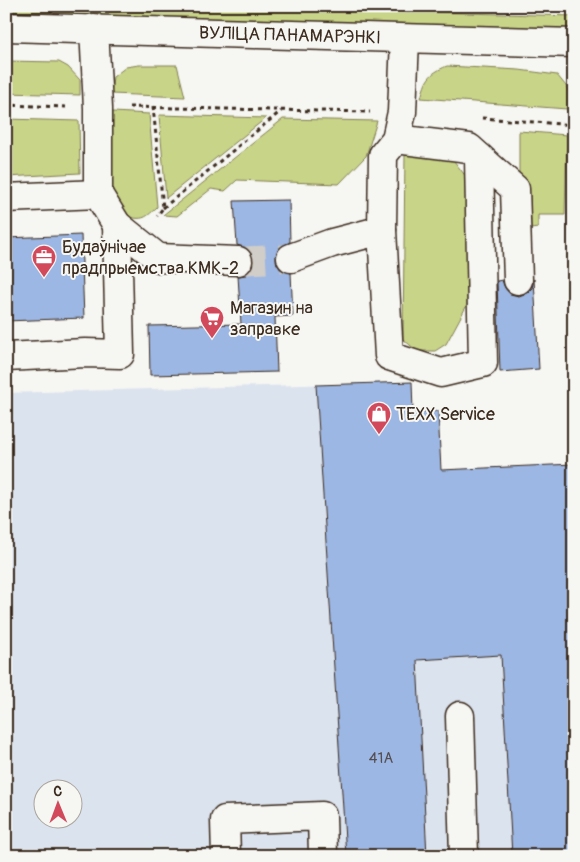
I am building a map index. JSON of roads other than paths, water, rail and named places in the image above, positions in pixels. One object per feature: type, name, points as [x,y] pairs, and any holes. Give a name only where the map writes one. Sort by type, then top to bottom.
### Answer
[{"type":"main road","name":"ВУЛІЦА ПАНАМАРЭНКІ","points":[[6,27],[574,43]]},
{"type":"main road","points":[[94,28],[98,108],[98,194],[127,233],[158,258],[238,261]]},
{"type":"main road","points":[[405,39],[402,112],[396,139],[383,154],[382,230],[389,356],[441,373],[483,363],[479,157]]},
{"type":"main road","points":[[396,139],[469,148],[515,188],[518,280]]},
{"type":"main road","points":[[6,198],[98,194]]},
{"type":"main road","points":[[291,258],[332,243],[382,230]]},
{"type":"main road","points":[[6,357],[120,354],[127,233]]},
{"type":"main road","points":[[460,716],[464,856]]},
{"type":"main road","points":[[226,856],[225,820],[322,816],[323,856]]},
{"type":"tunnel","points":[[238,261],[291,258]]},
{"type":"place","name":"Будаўнічае прадпрыемства КМК-2","points":[[44,278]]},
{"type":"place","name":"Магазин на заправке","points":[[212,339]]},
{"type":"place","name":"TEXX Service","points":[[379,435]]}]
